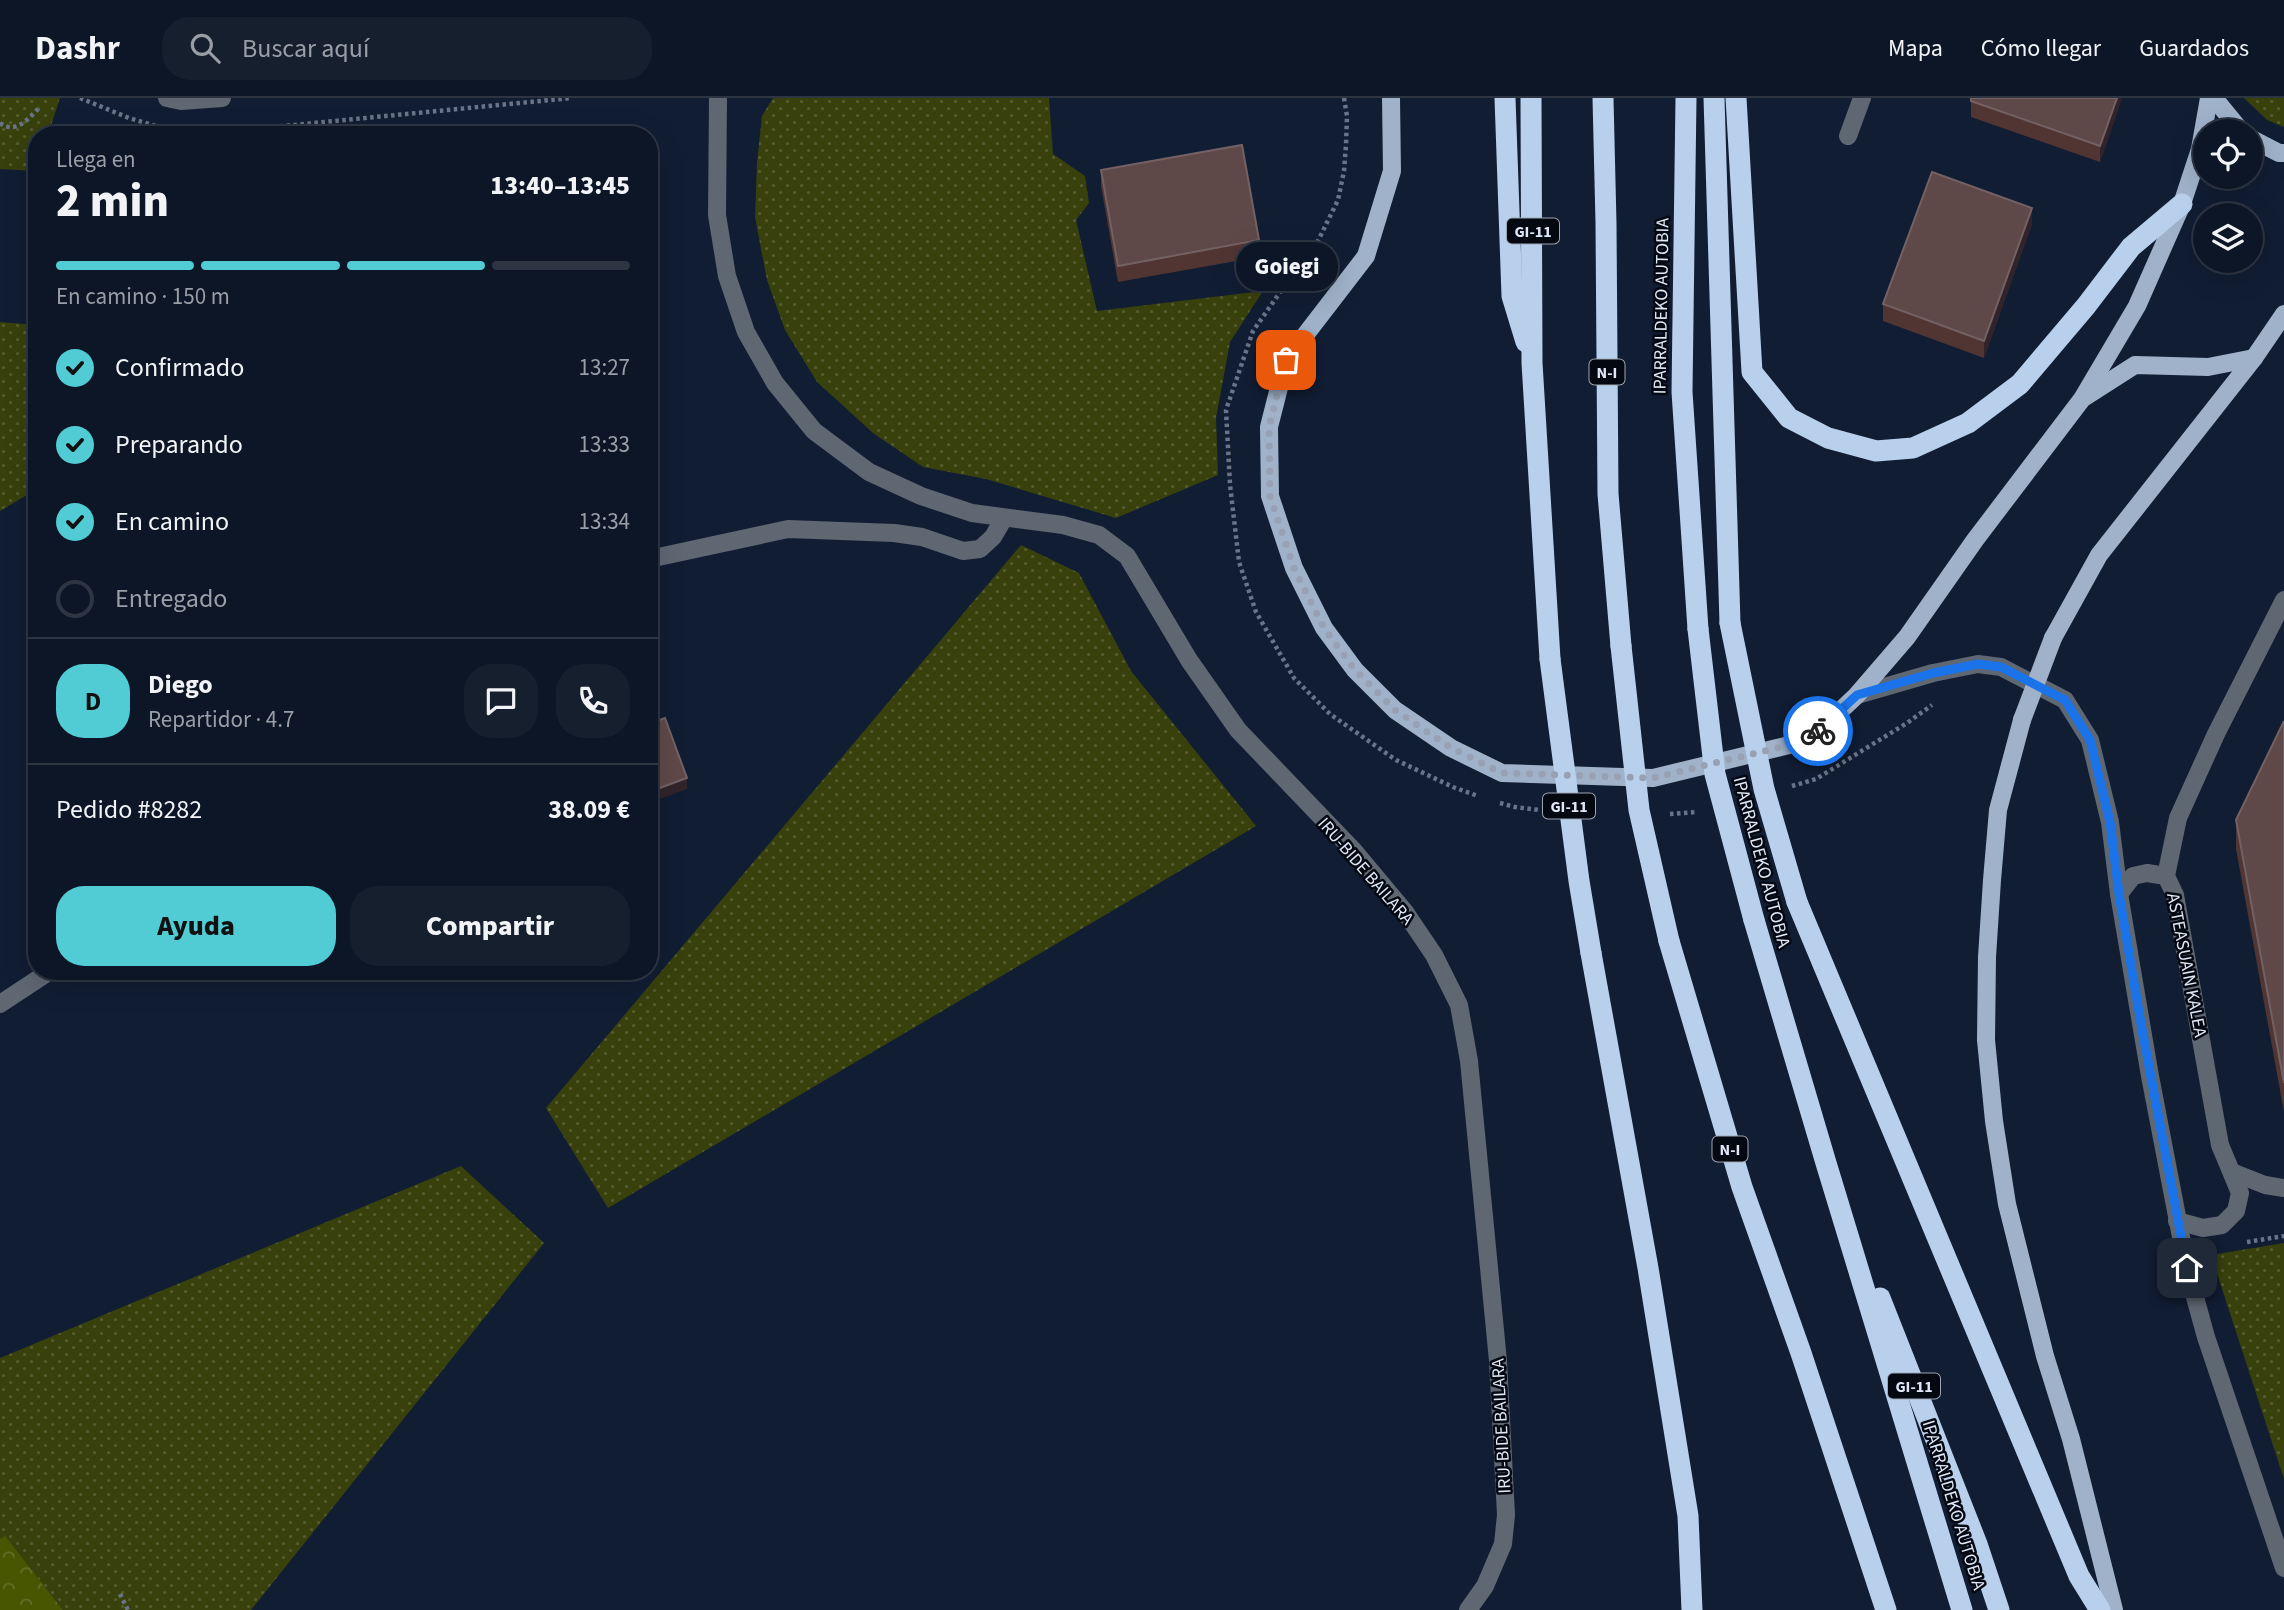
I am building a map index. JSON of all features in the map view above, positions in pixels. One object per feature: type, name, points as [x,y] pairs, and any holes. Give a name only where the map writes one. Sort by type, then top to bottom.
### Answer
[{"type":"highway","points":[[1505,98],[1513,296],[1532,363]]},
{"type":"highway","name":"GI-11","points":[[1531,98],[1532,363],[1550,659],[1579,881],[1648,1268],[1686,1502],[1692,1610]]},
{"type":"highway","name":"N-I","points":[[1603,98],[1608,494],[1639,810],[1669,941],[1742,1187],[1801,1353],[1886,1610]]},
{"type":"highway","name":"IPARRALDEKO AUTOBIA","points":[[1686,98],[1682,392],[1698,629],[1714,774],[1826,1163],[1962,1610]]},
{"type":"highway","points":[[1714,98],[1730,623],[1764,789],[1797,902],[2079,1576],[2100,1610]]},
{"type":"highway","points":[[1736,98],[1752,372],[1789,418],[1828,438],[1876,451],[1913,448],[1968,423],[2020,384],[2086,306],[2131,247],[2182,204]]},
{"type":"highway","name":"GI-11","points":[[1826,1163],[1977,1544],[1999,1610]]},
{"type":"main road","points":[[1391,98],[1392,171],[1366,256],[1286,360],[1269,427],[1270,496],[1294,568],[1324,628],[1355,670],[1395,710],[1451,748],[1502,773],[1653,778],[1793,744],[1821,729],[1857,695],[1907,637],[1975,540],[2082,399],[2137,306],[2182,204],[2200,149],[2212,98]]},
{"type":"main road","points":[[2212,98],[2230,119]]},
{"type":"main road","points":[[2263,145],[2284,153]]},
{"type":"main road","points":[[2114,1610],[2071,1439],[2045,1356],[2010,1217],[1994,1121],[1986,1040],[1987,957],[1998,810],[2022,720],[2053,638],[2099,555],[2254,358],[2284,314]]},
{"type":"main road","points":[[2082,399],[2135,365],[2208,367],[2254,358]]},
{"type":"street","points":[[167,98],[181,101],[222,98]]},
{"type":"street","name":"IRU-BIDE BAILARA","points":[[718,98],[717,215],[727,276],[746,332],[775,383],[814,431],[869,472],[921,496],[972,513],[1063,525],[1099,535],[1127,556],[1189,660],[1238,730],[1354,851],[1405,912],[1434,955],[1459,1005],[1469,1061],[1498,1361],[1506,1514],[1503,1544],[1485,1586],[1468,1610]]},
{"type":"street","points":[[1848,136],[1862,98]]},
{"type":"street","points":[[658,557],[788,529],[894,533],[922,537],[963,551],[980,550],[993,537],[1004,518]]},
{"type":"street","name":"ASTEASUAIN KALEA","points":[[2177,1221],[2203,1228],[2222,1225],[2236,1211],[2240,1194],[2220,1145],[2175,895],[2166,876],[2178,818],[2216,734],[2284,600]]},
{"type":"street","points":[[1857,695],[1933,673],[1978,664],[2001,667],[2065,700],[2090,740],[2110,822],[2119,894],[2187,1268],[2206,1337],[2284,1568]]},
{"type":"street","points":[[2119,894],[2133,876],[2147,873],[2166,876]]},
{"type":"street","points":[[0,1004],[36,980]]},
{"type":"street","points":[[2232,1172],[2265,1185],[2284,1188]]},
{"type":"path","points":[[80,98],[155,126]]},
{"type":"path","points":[[283,126],[571,98]]},
{"type":"path","points":[[1230,485],[1226,410],[1253,331],[1302,261],[1315,247],[1338,200],[1344,171],[1347,116],[1344,98]]},
{"type":"path","points":[[0,124],[5,127],[23,124],[40,107]]},
{"type":"path","points":[[120,1594],[128,1610]]},
{"type":"green space","points":[[0,98],[60,98],[51,126],[28,126],[28,171],[0,169]]},
{"type":"green space","points":[[773,98],[1049,98],[1053,154],[1085,176],[1089,203],[1076,220],[1097,311],[1263,291],[1230,342],[1216,418],[1218,475],[1116,518],[986,479],[923,467],[873,433],[817,382],[785,330],[767,280],[755,217],[762,116]]},
{"type":"green space","points":[[2244,98],[2284,98],[2284,127],[2267,120]]},
{"type":"green space","points":[[0,322],[28,324],[28,494],[0,511]]},
{"type":"green space","points":[[1021,545],[1079,573],[1131,671],[1256,826],[608,1208],[546,1108],[654,980],[658,980],[658,975]]},
{"type":"green space","points":[[461,1166],[544,1243],[251,1610],[63,1610],[5,1537],[0,1539],[0,1358]]},
{"type":"green space","points":[[2284,1243],[2284,1479],[2211,1255]]},
{"type":"green space","points":[[5,1536],[63,1610],[0,1610],[0,1539]]},
{"type":"building","points":[[1971,98],[2117,98],[2100,146],[1971,101]]},
{"type":"building","points":[[1242,145],[1259,240],[1118,266],[1101,170]]},
{"type":"building","points":[[1932,172],[2032,208],[1984,341],[1883,304]]},
{"type":"building","points":[[665,718],[687,778],[658,789],[658,721]]},
{"type":"building","points":[[2284,721],[2284,1083],[2236,820]]},
{"type":"way so far","points":[[1286,360],[1269,427],[1270,496],[1294,568],[1324,628],[1355,670],[1395,710],[1451,748],[1502,773],[1653,778],[1793,744],[1818,731]]},
{"type":"place","name":"Goiegi","points":[[1286,360]]},
{"type":"route","points":[[1818,731],[1857,695],[1933,673],[1978,664],[2001,667],[2065,700],[2090,740],[2110,822],[2141,1024],[2187,1268]]}]
